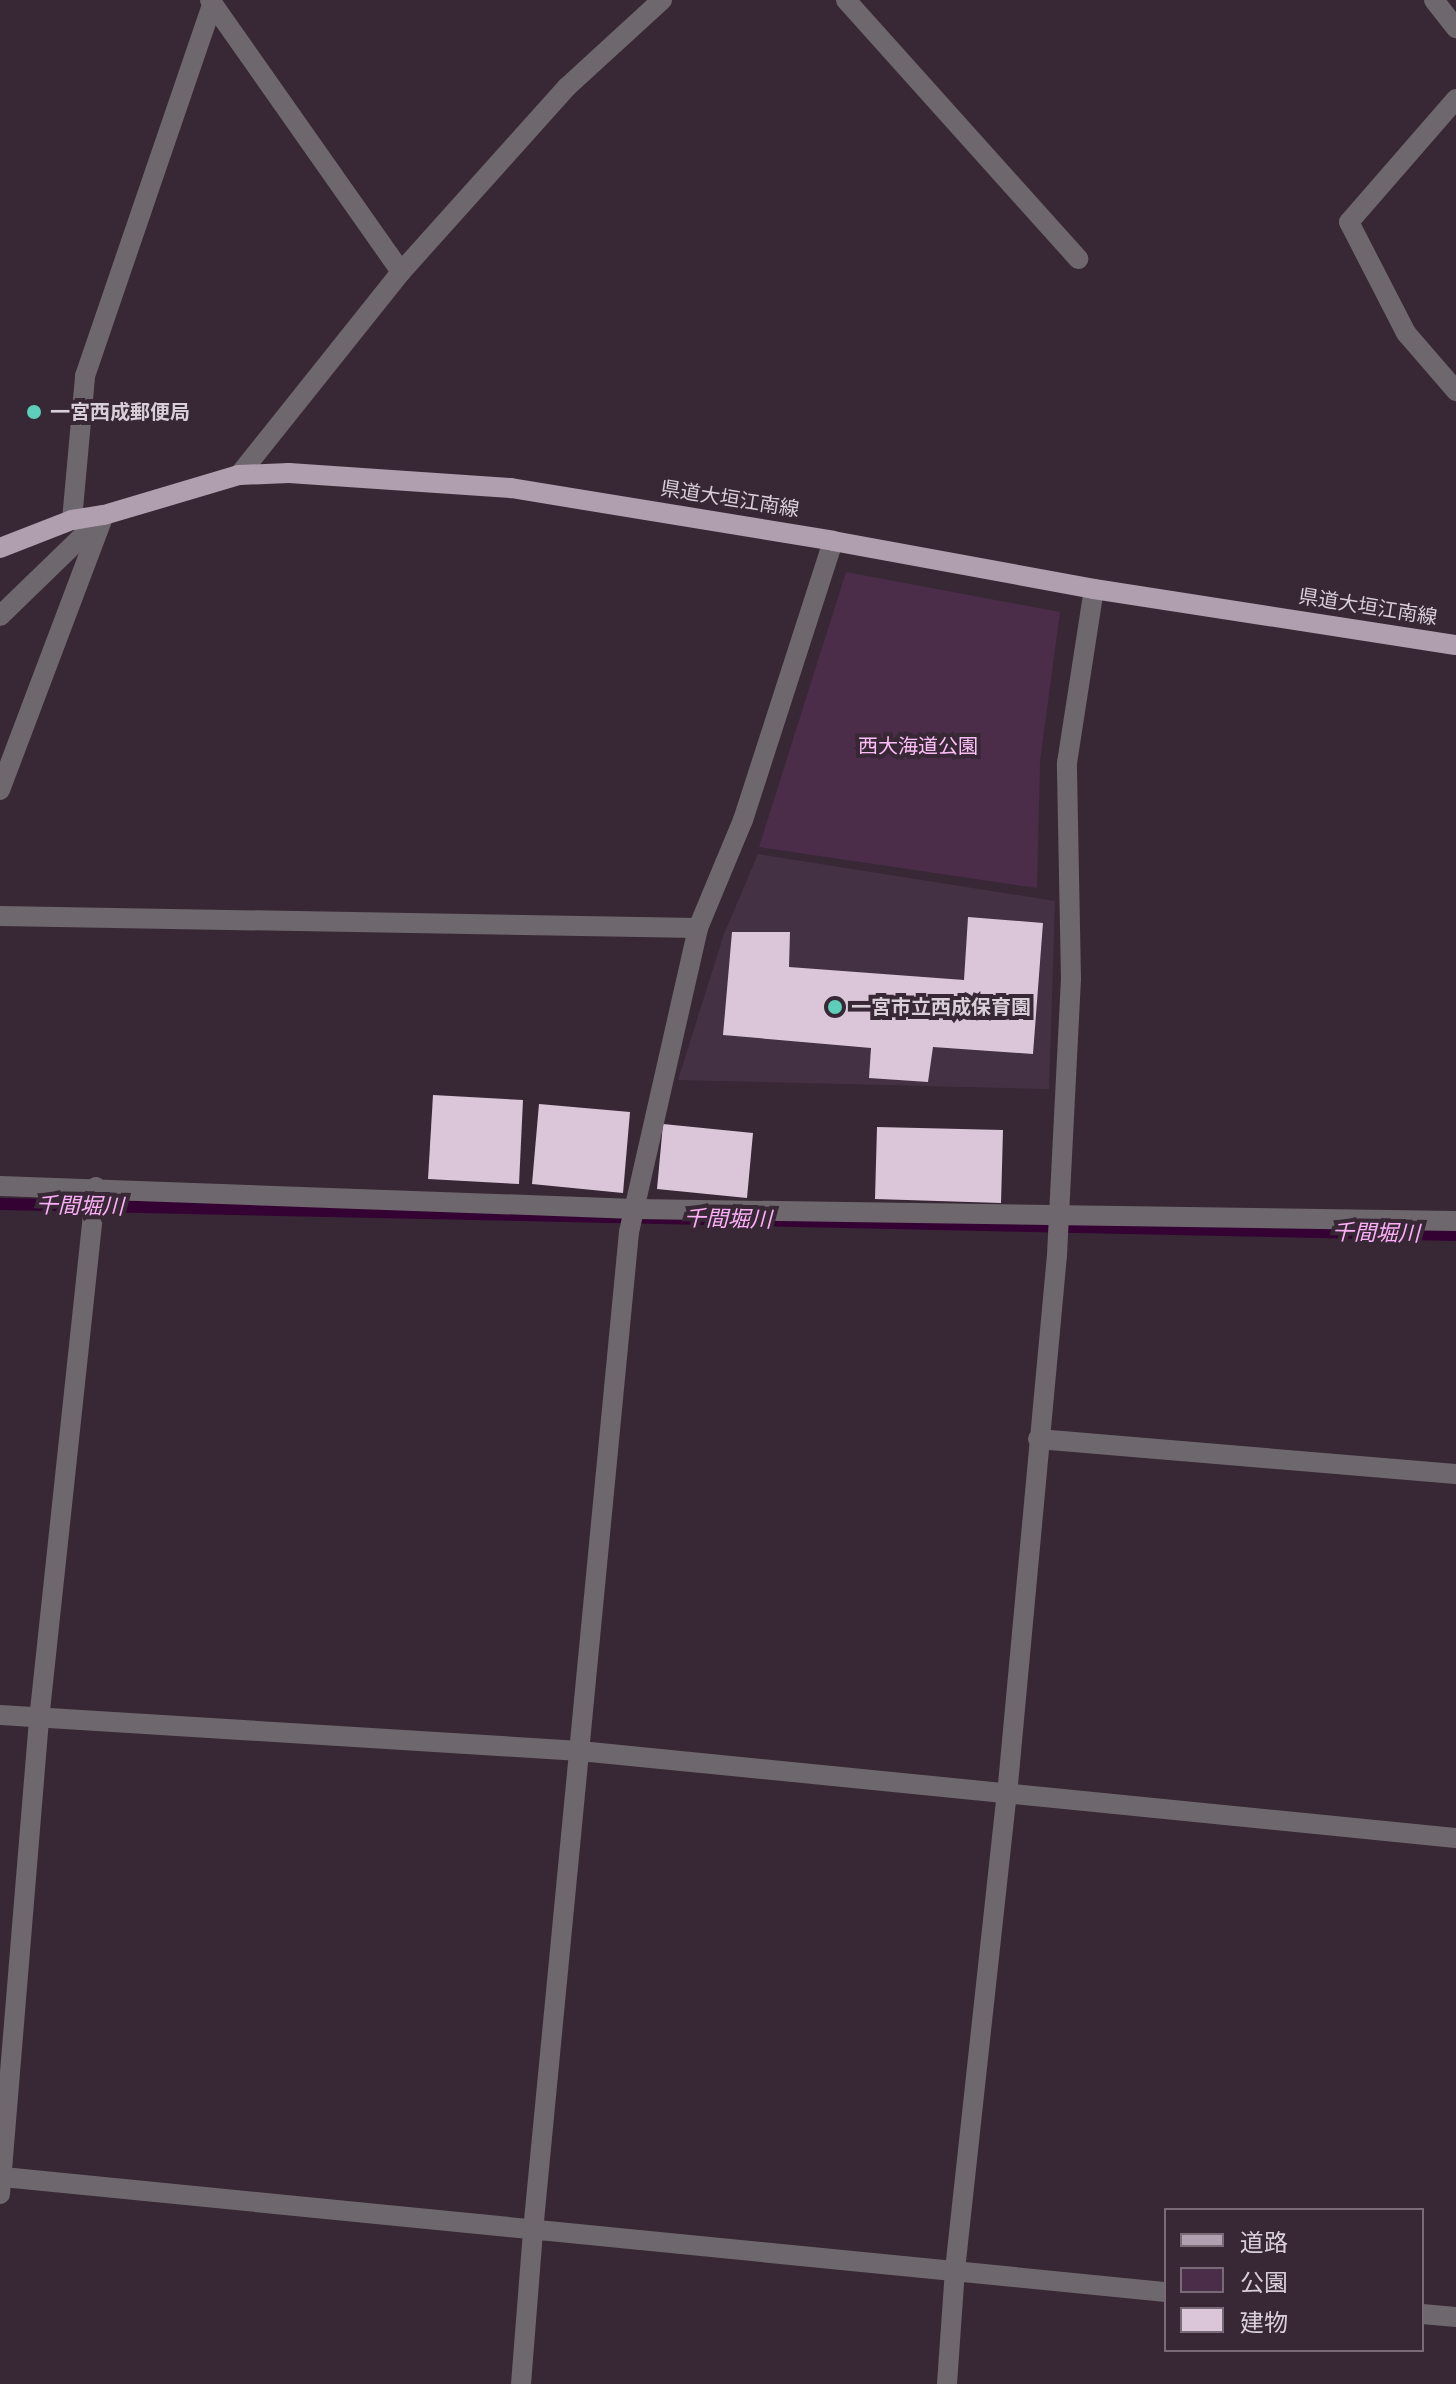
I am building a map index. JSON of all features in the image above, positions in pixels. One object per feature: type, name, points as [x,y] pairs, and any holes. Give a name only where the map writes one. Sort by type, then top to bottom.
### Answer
[{"type":"main road","name":"県道大垣江南線","points":[[2,545],[72,520],[104,515],[239,475],[289,473],[511,488],[833,541],[1094,589],[1456,645]]},
{"type":"street","points":[[239,475],[401,272],[567,87],[662,0]]},
{"type":"street","points":[[846,0],[1078,259]]},
{"type":"street","points":[[1434,0],[1456,28]]},
{"type":"street","points":[[211,2],[401,272]]},
{"type":"street","points":[[72,520],[85,376],[211,2]]},
{"type":"street","points":[[1456,99],[1349,222],[1406,333],[1456,391]]},
{"type":"street","points":[[0,616],[104,515]]},
{"type":"street","points":[[0,790],[104,515]]},
{"type":"street","points":[[521,2384],[629,1232],[698,928],[743,820],[833,541]]},
{"type":"street","points":[[947,2384],[955,2270],[1007,1795],[1057,1255],[1071,979],[1067,763],[1094,589]]},
{"type":"street","points":[[0,916],[698,928]]},
{"type":"street","points":[[0,1186],[95,1193],[635,1209],[1058,1218],[1456,1221]]},
{"type":"street","points":[[95,1193],[39,1720],[1,2185],[533,2231],[1164,2292]]},
{"type":"street","points":[[1038,1439],[1456,1474]]},
{"type":"street","points":[[0,1715],[39,1720],[580,1751],[1456,1838]]},
{"type":"street","points":[[1424,2314],[1456,2317]]},
{"type":"shaded area","points":[[758,854],[1055,901],[1049,1089],[678,1080],[724,934]]},
{"type":"green space","name":"西大海道公園","points":[[846,572],[1060,612],[1040,761],[1037,888],[759,847]]},
{"type":"building","points":[[968,917],[1043,923],[1033,1054],[933,1047],[928,1082],[869,1078],[871,1048],[723,1035],[732,932],[790,932],[789,967],[964,980]]},
{"type":"building","points":[[433,1095],[523,1100],[519,1184],[428,1179]]},
{"type":"building","points":[[539,1104],[630,1112],[623,1193],[532,1184]]},
{"type":"building","points":[[663,1124],[753,1133],[747,1198],[657,1189]]},
{"type":"building","points":[[877,1127],[1003,1130],[1001,1203],[875,1199]]},
{"type":"waterway","name":"千間堀川","points":[[0,1204],[1456,1235]]},
{"type":"place","name":"一宮西成郵便局","points":[[34,412]]},
{"type":"place","name":"一宮市立西成保育園","points":[[835,1007]]}]
